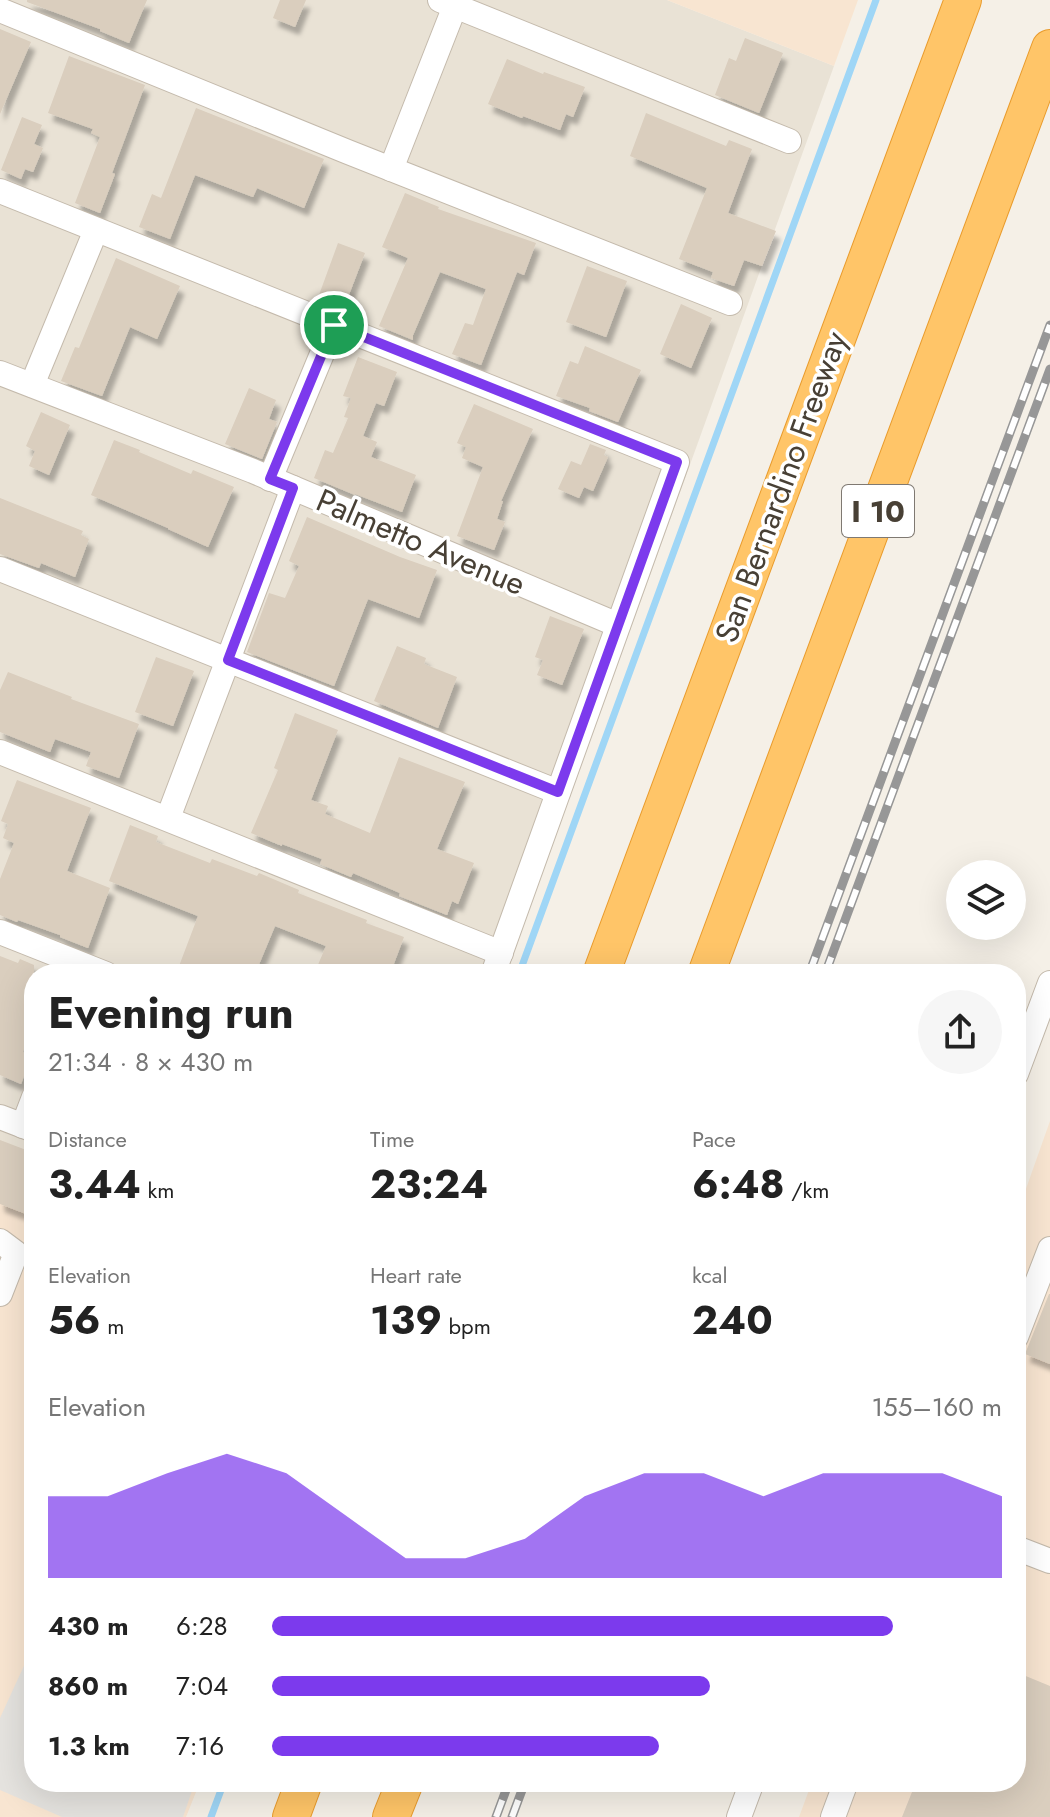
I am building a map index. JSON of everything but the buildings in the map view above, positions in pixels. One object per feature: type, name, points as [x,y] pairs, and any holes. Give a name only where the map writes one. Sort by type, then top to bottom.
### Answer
[{"type":"highway","name":"San Bernardino Freeway","points":[[605,964],[963,0]]},
{"type":"highway","name":"I 10","points":[[710,964],[1050,48]]},
{"type":"highway","points":[[291,1817],[300,1792]]},
{"type":"highway","points":[[391,1817],[401,1792]]},
{"type":"highway","points":[[418,1817],[425,1792]]},
{"type":"lane","points":[[391,169],[447,3],[789,141]]},
{"type":"lane","points":[[0,10],[730,303]]},
{"type":"lane","points":[[0,191],[677,462],[497,963],[168,818],[0,752]]},
{"type":"lane","points":[[32,385],[96,230]]},
{"type":"lane","points":[[270,479],[334,325]]},
{"type":"lane","name":"Palmetto Avenue","points":[[0,373],[293,488],[618,625]]},
{"type":"lane","points":[[168,818],[293,488]]},
{"type":"lane","points":[[0,569],[558,792]]},
{"type":"lane","points":[[0,932],[74,964]]},
{"type":"lane","points":[[1026,1047],[1050,983]]},
{"type":"lane","points":[[0,1241],[16,1253],[0,1294]]},
{"type":"lane","points":[[1026,1311],[1050,1249]]},
{"type":"lane","points":[[1026,1552],[1050,1561]]},
{"type":"lane","points":[[739,1817],[748,1792]]},
{"type":"lane","points":[[833,1817],[842,1792]]},
{"type":"shaded area","points":[[0,0],[667,0],[834,66],[510,964],[24,964],[24,1211],[0,1202]]},
{"type":"shaded area","points":[[667,0],[858,0],[834,66]]},
{"type":"shaded area","points":[[1050,1121],[1050,1817],[799,1817],[808,1792],[1026,1792],[1026,1189]]},
{"type":"shaded area","points":[[0,1202],[24,1211],[24,1792],[196,1792],[186,1817],[0,1817]]},
{"type":"shaded area","points":[[24,1666],[24,1792],[192,1792],[183,1817],[62,1817],[0,1790],[0,1718]]},
{"type":"waterway","points":[[523,964],[876,0]]},
{"type":"waterway","points":[[211,1817],[220,1792]]},
{"type":"railway","points":[[813,964],[1050,325]]},
{"type":"railway","points":[[829,964],[1050,369]]},
{"type":"railway","points":[[496,1817],[505,1792]]},
{"type":"railway","points":[[512,1817],[521,1792]]},
{"type":"route","points":[[334,325],[677,462],[558,792],[228,660],[293,488],[270,479],[334,325]]}]
